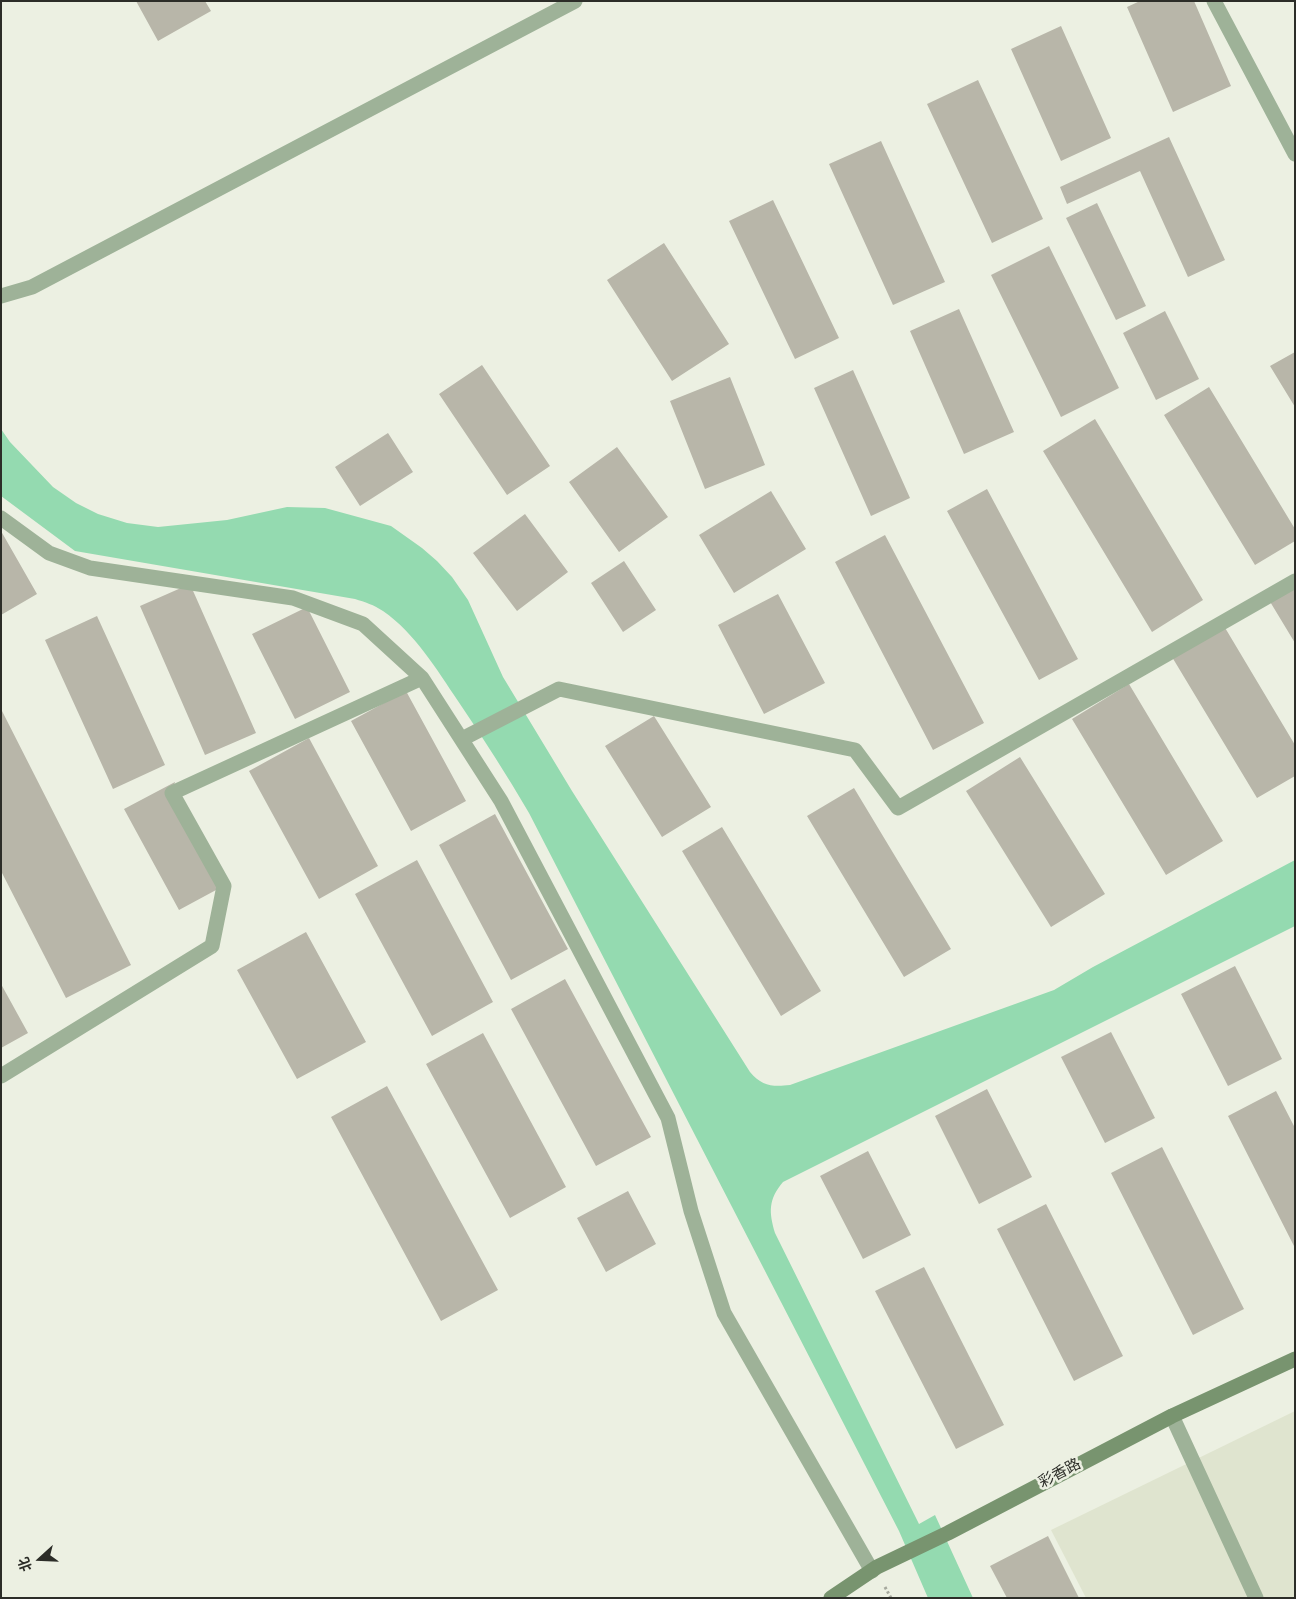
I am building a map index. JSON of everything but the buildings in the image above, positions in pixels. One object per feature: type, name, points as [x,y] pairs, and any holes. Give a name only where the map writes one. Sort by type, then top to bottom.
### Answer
[{"type":"street","points":[[1,296],[32,287],[575,1]]},
{"type":"street","points":[[1214,1],[1295,154]]},
{"type":"street","points":[[1,518],[49,553],[90,568],[293,598],[363,624],[422,678],[468,736],[668,1118],[691,1211],[724,1313],[874,1569]]},
{"type":"street","points":[[468,736],[559,689],[855,750],[898,808],[1295,581]]},
{"type":"street","points":[[1,1076],[212,946],[224,886],[172,792],[422,678]]},
{"type":"street","name":"彩香路","points":[[831,1598],[874,1569],[948,1533],[1172,1416],[1295,1359]]},
{"type":"street","points":[[1172,1416],[1256,1598]]},
{"type":"shaded area","points":[[1,429],[10,442],[53,487],[76,503],[98,514],[127,523],[158,527],[227,520],[287,507],[325,508],[391,526],[422,548],[452,577],[468,600],[503,677],[572,791],[750,1072],[763,1083],[778,1086],[790,1085],[1054,990],[1093,967],[1295,860],[1295,926],[783,1182],[772,1201],[771,1212],[775,1233],[919,1524],[935,1515],[973,1598],[928,1598],[899,1531],[529,813],[477,729],[415,641],[395,620],[383,611],[355,599],[75,551],[1,496]]},
{"type":"shaded area","points":[[1295,1411],[1295,1598],[1086,1598],[1051,1530]]}]
